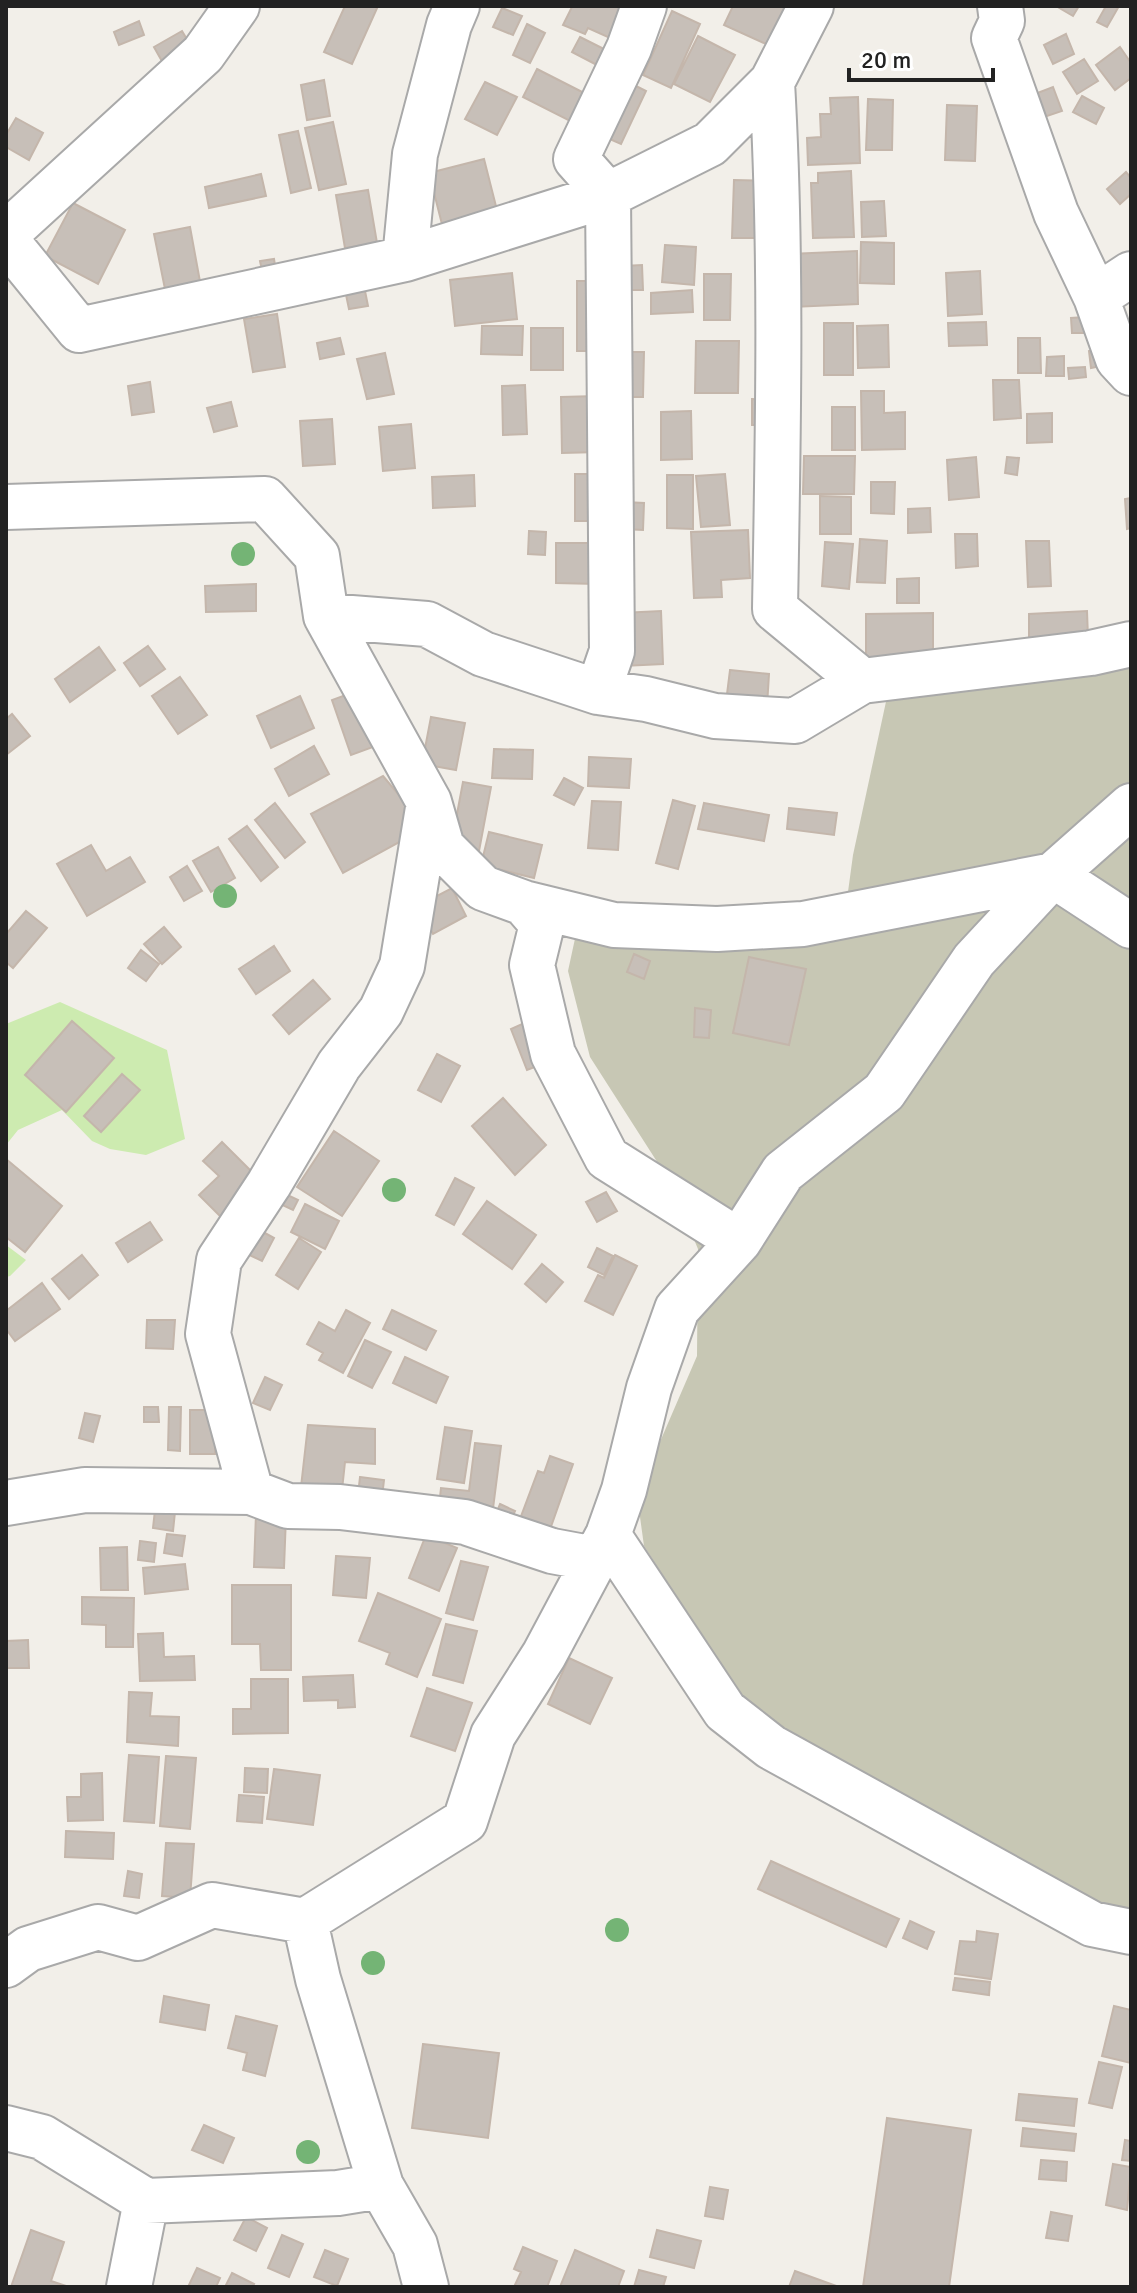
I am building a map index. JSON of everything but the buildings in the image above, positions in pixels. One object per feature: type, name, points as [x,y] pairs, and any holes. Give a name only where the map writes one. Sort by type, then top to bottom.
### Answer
[{"type":"street","points":[[237,6],[203,54],[6,237],[79,330],[405,259],[608,195],[710,144],[772,82],[811,6]]},
{"type":"street","points":[[405,259],[415,154],[449,25],[457,6]]},
{"type":"street","points":[[598,692],[612,651],[608,195],[576,159],[629,48],[644,6]]},
{"type":"street","points":[[1000,6],[1002,21],[994,38],[1056,213],[1114,285],[1118,359],[1131,373]]},
{"type":"street","points":[[772,82],[777,471],[775,609],[862,681]]},
{"type":"street","points":[[6,507],[265,499],[317,556],[326,616],[429,802],[442,847],[483,888],[524,903],[614,925],[717,929],[803,924],[1053,875],[1131,926]]},
{"type":"street","points":[[326,616],[427,624],[483,654],[598,692],[646,699],[715,716],[795,721],[862,681],[1091,653],[1131,644]]},
{"type":"street","points":[[251,1492],[208,1334],[219,1260],[269,1184],[339,1065],[381,1011],[402,966],[429,802]]},
{"type":"street","points":[[6,1965],[28,1949],[98,1927],[138,1938],[212,1905],[305,1921],[465,1821],[493,1735],[544,1655],[601,1547],[624,1490],[649,1388],[677,1309],[739,1241],[783,1172],[884,1092],[974,960],[1053,875],[1131,806]]},
{"type":"street","points":[[524,903],[542,924],[532,965],[553,1054],[607,1158],[739,1241]]},
{"type":"street","points":[[6,1503],[85,1490],[251,1492],[288,1506],[340,1507],[465,1522],[552,1551],[601,1547]]},
{"type":"street","points":[[601,1547],[725,1711],[771,1747],[1092,1924],[1131,1932]]},
{"type":"street","points":[[305,1921],[318,1979],[381,2186],[415,2245],[426,2287]]},
{"type":"street","points":[[6,2128],[42,2137],[146,2201],[338,2193],[381,2186]]},
{"type":"street","points":[[129,2287],[146,2201]]},
{"type":"shaded area","points":[[1131,661],[1131,1921],[1003,1867],[750,1710],[644,1546],[637,1495],[697,1356],[698,1249],[670,1182],[590,1057],[568,971],[576,934],[842,936],[853,855],[887,697]]},
{"type":"green space","points":[[60,1002],[167,1050],[185,1139],[146,1155],[110,1149],[92,1141],[62,1110],[18,1130],[6,1145],[6,1024]]},
{"type":"green space","points":[[6,1245],[26,1260],[6,1277]]}]
